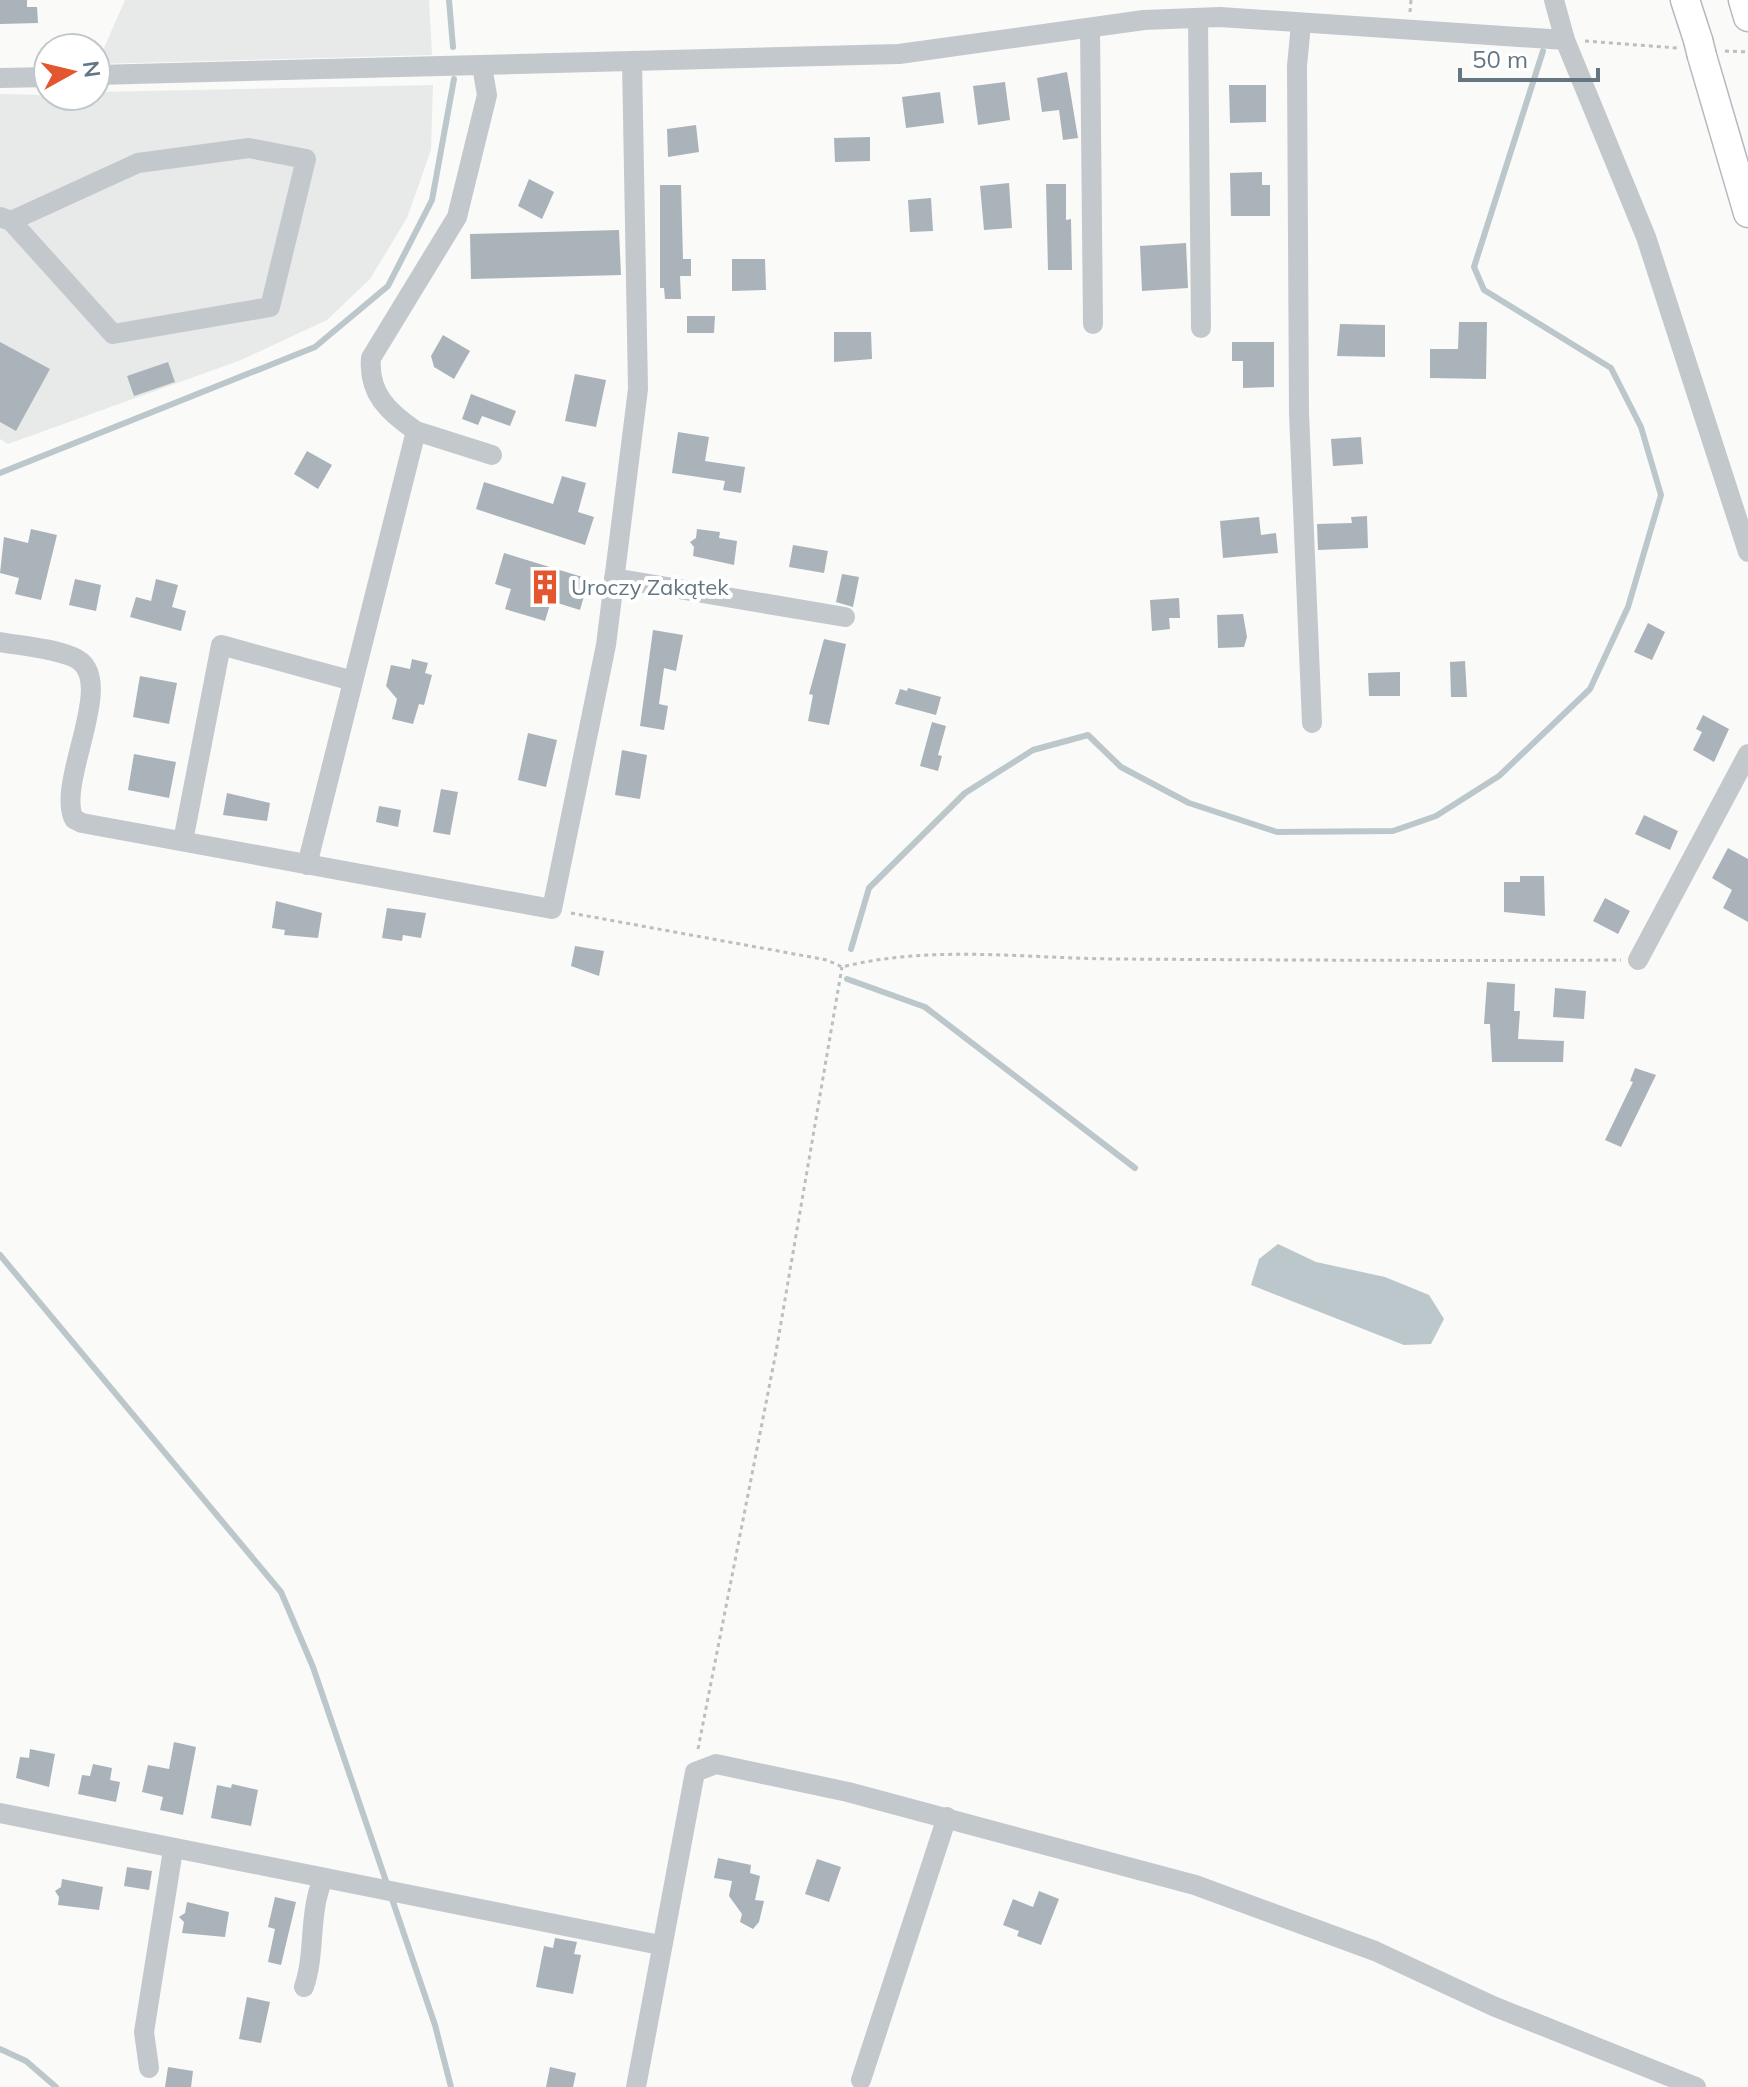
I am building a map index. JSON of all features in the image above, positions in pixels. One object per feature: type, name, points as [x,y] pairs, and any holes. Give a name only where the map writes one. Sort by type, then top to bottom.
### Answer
[{"type":"highway","points":[[1685,0],[1748,213]]},
{"type":"highway","points":[[1743,0],[1748,17]]},
{"type":"street","points":[[1554,0],[1565,40],[1646,237],[1748,552]]},
{"type":"street","points":[[112,75],[899,54],[1144,20],[1198,18],[1565,40]]},
{"type":"street","points":[[1198,18],[1201,328]]},
{"type":"street","points":[[1301,24],[1297,66],[1299,413],[1312,723]]},
{"type":"street","points":[[1090,28],[1093,324]]},
{"type":"street","points":[[0,642],[73,657],[88,670],[92,692],[69,798],[74,819],[552,909],[606,645],[638,389],[632,61]]},
{"type":"street","points":[[482,66],[487,95],[457,217],[371,358],[369,375],[374,392],[385,406],[416,431],[492,455]]},
{"type":"street","points":[[0,78],[32,77]]},
{"type":"street","points":[[249,148],[306,159],[270,307],[113,334],[6,219],[138,163],[249,148]]},
{"type":"street","points":[[307,865],[416,431]]},
{"type":"street","points":[[614,578],[845,617]]},
{"type":"street","points":[[183,841],[221,645],[353,681]]},
{"type":"street","points":[[1638,960],[1748,754]]},
{"type":"street","points":[[636,2087],[660,1945],[670,1916],[695,1772],[716,1764],[947,1817],[1195,1885],[1375,1951],[1493,2006],[1696,2087]]},
{"type":"street","points":[[0,1813],[660,1945]]},
{"type":"street","points":[[861,2080],[947,1817]]},
{"type":"street","points":[[149,2068],[144,2032],[173,1850]]},
{"type":"street","points":[[304,1987],[309,1973],[312,1913],[323,1879]]},
{"type":"path","points":[[1565,40],[1748,52]]},
{"type":"path","points":[[552,909],[827,960],[842,967],[871,959],[976,954],[1109,959],[1638,960]]},
{"type":"path","points":[[695,1772],[776,1352],[842,967]]},
{"type":"shaded area","points":[[125,0],[429,0],[432,55],[112,64],[111,32]]},
{"type":"shaded area","points":[[433,85],[431,150],[407,218],[370,279],[327,320],[241,360],[8,444],[0,439],[0,94],[32,95],[32,112],[112,112],[112,92]]},
{"type":"shaded area","points":[[1278,1244],[1316,1262],[1385,1277],[1429,1295],[1444,1319],[1431,1344],[1404,1345],[1251,1285],[1259,1259]]},
{"type":"building","points":[[0,0],[27,0],[27,7],[37,7],[38,23],[0,24]]},
{"type":"building","points":[[1067,72],[1078,138],[1063,140],[1059,110],[1042,112],[1037,78]]},
{"type":"building","points":[[1005,82],[1010,120],[978,125],[973,86]]},
{"type":"building","points":[[1229,85],[1266,85],[1266,122],[1230,123]]},
{"type":"building","points":[[940,92],[944,123],[906,128],[902,97]]},
{"type":"building","points":[[696,125],[699,152],[668,157],[667,129]]},
{"type":"building","points":[[870,137],[870,161],[835,162],[834,138]]},
{"type":"building","points":[[1262,172],[1262,185],[1270,185],[1270,216],[1231,216],[1230,173]]},
{"type":"building","points":[[529,179],[554,192],[542,219],[518,206]]},
{"type":"building","points":[[1009,183],[1012,228],[984,230],[980,186]]},
{"type":"building","points":[[1046,184],[1066,184],[1066,220],[1071,219],[1072,270],[1048,270]]},
{"type":"building","points":[[660,185],[681,185],[683,259],[691,259],[691,276],[680,276],[681,299],[665,299],[664,288],[660,288]]},
{"type":"building","points":[[931,198],[933,231],[910,232],[908,200]]},
{"type":"building","points":[[619,230],[621,275],[471,279],[470,234]]},
{"type":"building","points":[[1186,243],[1188,288],[1142,291],[1140,246]]},
{"type":"building","points":[[732,259],[765,259],[766,290],[732,291]]},
{"type":"building","points":[[687,316],[715,316],[714,333],[687,333]]},
{"type":"building","points":[[1459,322],[1487,322],[1486,379],[1430,378],[1430,349],[1458,349]]},
{"type":"building","points":[[1340,324],[1385,325],[1385,357],[1337,356]]},
{"type":"building","points":[[834,332],[871,332],[872,359],[834,362]]},
{"type":"building","points":[[443,335],[470,351],[454,379],[434,367],[431,356]]},
{"type":"building","points":[[0,342],[50,369],[16,431],[0,422]]},
{"type":"building","points":[[1232,342],[1274,342],[1274,387],[1243,388],[1243,361],[1232,361]]},
{"type":"building","points":[[168,362],[175,382],[134,396],[127,376]]},
{"type":"building","points":[[575,374],[606,380],[596,427],[565,421]]},
{"type":"building","points":[[471,394],[516,411],[510,426],[482,416],[478,425],[462,419]]},
{"type":"building","points":[[678,432],[709,437],[705,461],[745,467],[741,493],[723,490],[725,481],[672,473]]},
{"type":"building","points":[[1361,437],[1363,464],[1333,466],[1331,439]]},
{"type":"building","points":[[307,451],[332,465],[318,489],[294,474]]},
{"type":"building","points":[[562,476],[586,483],[578,512],[594,517],[585,545],[476,509],[484,482],[553,504]]},
{"type":"building","points":[[1367,516],[1368,548],[1318,550],[1317,524],[1352,523],[1351,517]]},
{"type":"building","points":[[1259,517],[1261,535],[1276,533],[1278,553],[1223,558],[1220,521]]},
{"type":"building","points":[[31,529],[57,535],[41,600],[15,594],[19,578],[0,573],[4,537],[28,543]]},
{"type":"building","points":[[697,529],[720,532],[719,538],[737,541],[734,565],[693,556],[694,547],[690,542],[696,538]]},
{"type":"building","points":[[793,545],[828,551],[824,573],[789,567]]},
{"type":"building","name":"Uroczy Zakątek","points":[[504,553],[589,579],[580,610],[551,601],[545,621],[505,609],[511,589],[495,584]]},
{"type":"building","points":[[842,574],[859,577],[853,607],[836,602]]},
{"type":"building","points":[[75,579],[101,585],[96,611],[69,605]]},
{"type":"building","points":[[156,579],[178,585],[172,607],[186,611],[181,631],[130,617],[136,597],[151,601]]},
{"type":"building","points":[[1179,598],[1180,618],[1169,618],[1170,629],[1152,631],[1150,600]]},
{"type":"building","points":[[1243,614],[1247,637],[1244,647],[1218,648],[1217,615]]},
{"type":"building","points":[[1648,623],[1665,632],[1652,660],[1634,652]]},
{"type":"building","points":[[653,630],[683,635],[676,671],[664,668],[659,704],[668,706],[664,730],[640,726]]},
{"type":"building","points":[[824,639],[846,644],[829,725],[808,721],[813,695],[809,694]]},
{"type":"building","points":[[412,659],[428,663],[425,673],[432,675],[424,705],[419,704],[413,724],[392,719],[397,699],[386,686],[391,665],[410,669]]},
{"type":"building","points":[[1465,661],[1467,697],[1451,697],[1450,662]]},
{"type":"building","points":[[1400,672],[1400,696],[1369,696],[1368,673]]},
{"type":"building","points":[[140,676],[177,683],[169,724],[133,717]]},
{"type":"building","points":[[908,688],[941,697],[936,715],[895,704],[900,689],[907,691]]},
{"type":"building","points":[[1703,715],[1729,729],[1714,762],[1693,750],[1702,732],[1696,729]]},
{"type":"building","points":[[932,722],[946,726],[938,755],[942,756],[938,771],[920,766]]},
{"type":"building","points":[[528,733],[557,740],[546,787],[518,780]]},
{"type":"building","points":[[622,750],[647,755],[640,799],[615,795]]},
{"type":"building","points":[[134,754],[176,762],[169,798],[128,790]]},
{"type":"building","points":[[441,789],[458,792],[450,835],[433,832]]},
{"type":"building","points":[[227,793],[270,803],[267,821],[223,815]]},
{"type":"building","points":[[379,806],[401,810],[398,827],[376,822]]},
{"type":"building","points":[[1644,815],[1678,831],[1670,850],[1635,834]]},
{"type":"building","points":[[1728,848],[1748,859],[1748,922],[1723,908],[1732,890],[1712,878]]},
{"type":"building","points":[[1520,876],[1544,876],[1545,916],[1504,912],[1504,882],[1520,882]]},
{"type":"building","points":[[1605,898],[1630,911],[1618,934],[1593,921]]},
{"type":"building","points":[[276,901],[322,913],[318,938],[284,935],[285,930],[272,928]]},
{"type":"building","points":[[387,908],[426,913],[421,938],[403,935],[402,941],[382,938]]},
{"type":"building","points":[[575,946],[604,951],[599,976],[571,966]]},
{"type":"building","points":[[1487,982],[1515,984],[1514,1011],[1520,1011],[1518,1039],[1564,1041],[1563,1062],[1492,1062],[1490,1024],[1484,1024]]},
{"type":"building","points":[[1555,988],[1586,991],[1584,1019],[1553,1017]]},
{"type":"building","points":[[1635,1068],[1656,1075],[1621,1147],[1605,1140],[1633,1082],[1630,1081]]},
{"type":"building","points":[[174,1742],[196,1747],[183,1815],[160,1810],[163,1797],[142,1792],[148,1765],[169,1769]]},
{"type":"building","points":[[30,1749],[55,1754],[49,1787],[16,1778],[20,1757],[29,1758]]},
{"type":"building","points":[[93,1764],[112,1768],[110,1780],[120,1782],[116,1802],[78,1794],[82,1775],[90,1776]]},
{"type":"building","points":[[232,1784],[258,1790],[251,1826],[211,1818],[217,1785],[231,1788]]},
{"type":"building","points":[[718,1858],[751,1865],[750,1873],[760,1876],[755,1900],[764,1901],[759,1922],[753,1929],[740,1922],[742,1914],[729,1896],[732,1881],[714,1878]]},
{"type":"building","points":[[817,1859],[841,1867],[829,1902],[805,1894]]},
{"type":"building","points":[[127,1867],[152,1871],[149,1890],[124,1886]]},
{"type":"building","points":[[62,1879],[103,1887],[99,1910],[58,1905],[59,1897],[55,1891],[61,1887]]},
{"type":"building","points":[[1039,1891],[1059,1899],[1041,1945],[1017,1936],[1019,1931],[1003,1925],[1013,1899],[1033,1907]]},
{"type":"building","points":[[275,1897],[296,1902],[281,1965],[268,1962],[275,1929],[268,1927]]},
{"type":"building","points":[[187,1902],[229,1912],[225,1937],[182,1933],[184,1922],[179,1917],[185,1913]]},
{"type":"building","points":[[555,1938],[577,1942],[574,1954],[581,1955],[573,1994],[536,1987],[544,1946],[553,1948]]},
{"type":"building","points":[[247,1997],[270,2002],[261,2043],[239,2039]]},
{"type":"building","points":[[168,2067],[193,2071],[191,2087],[165,2087]]},
{"type":"building","points":[[550,2067],[576,2073],[573,2087],[546,2087]]},
{"type":"waterway","points":[[449,0],[453,47]]},
{"type":"waterway","points":[[851,949],[869,888],[965,793],[1033,750],[1088,735],[1121,767],[1189,803],[1277,832],[1393,831],[1436,816],[1499,776],[1590,689],[1628,607],[1661,495],[1641,427],[1611,368],[1484,290],[1474,267],[1543,51]]},
{"type":"waterway","points":[[0,473],[315,347],[388,286],[432,200],[454,79]]},
{"type":"waterway","points":[[847,979],[925,1007],[1135,1168]]},
{"type":"waterway","points":[[0,1255],[281,1592],[313,1667],[435,2025],[451,2087]]},
{"type":"waterway","points":[[0,2049],[26,2061],[56,2087]]},
{"type":"place","name":"Uroczy Zakątek","points":[[545,587]]}]
